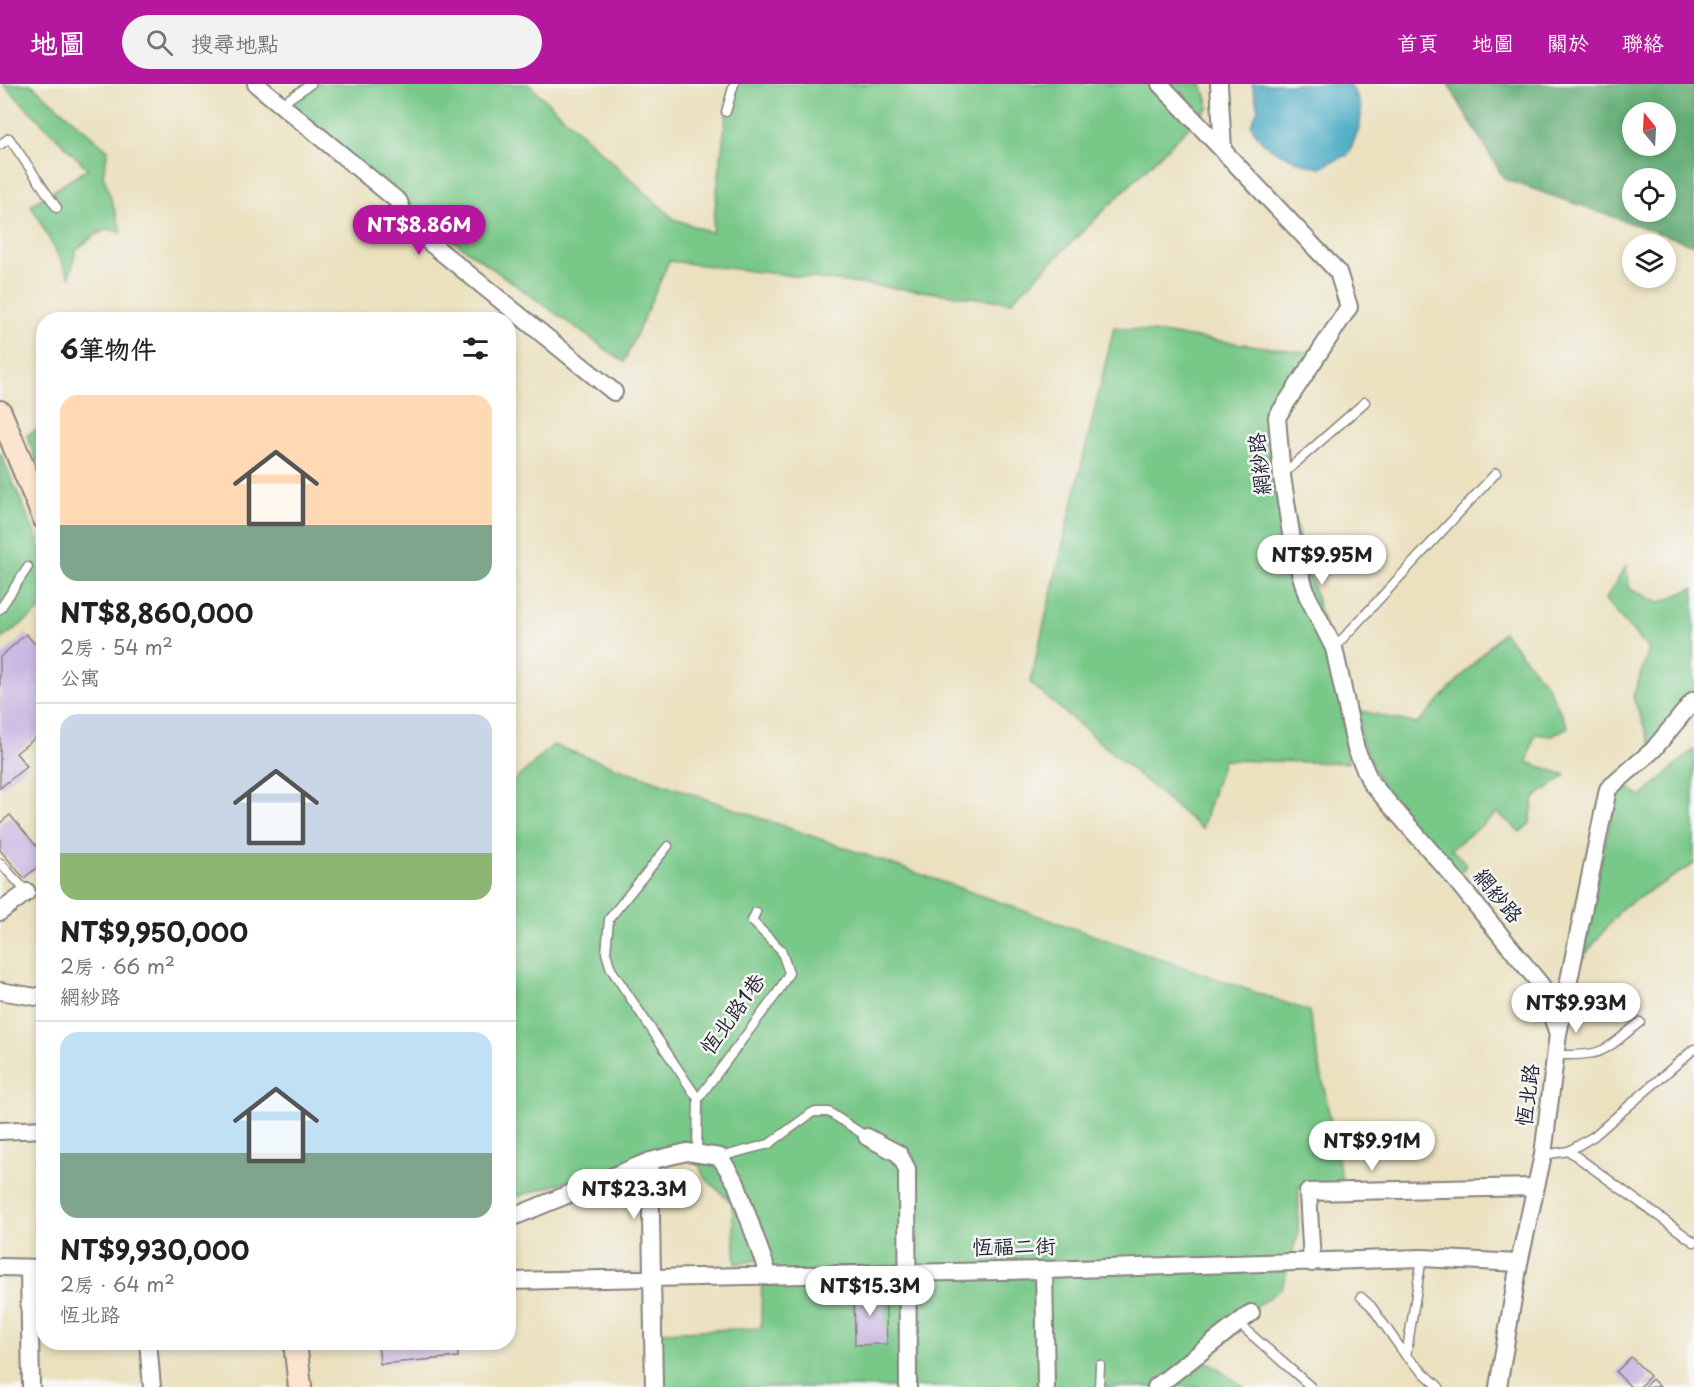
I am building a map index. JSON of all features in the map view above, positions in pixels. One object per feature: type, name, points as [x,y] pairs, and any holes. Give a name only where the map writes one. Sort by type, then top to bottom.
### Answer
[{"type":"main road","points":[[0,412],[36,499]]},
{"type":"main road","points":[[296,1350],[300,1387]]},
{"type":"street","points":[[256,84],[399,202],[408,225],[515,312]]},
{"type":"street","name":"網紗路","points":[[1161,84],[1338,272],[1349,307],[1277,417],[1282,476],[1294,553],[1307,595],[1334,648],[1356,749],[1371,783],[1449,872],[1541,984],[1558,1034]]},
{"type":"street","points":[[1219,84],[1223,149]]},
{"type":"street","points":[[516,313],[614,392]]},
{"type":"street","name":"恆北路","points":[[1498,1387],[1519,1263],[1543,1155],[1558,1034],[1608,789],[1653,750],[1694,700]]},
{"type":"street","points":[[0,912],[27,892]]},
{"type":"street","points":[[0,991],[36,997]]},
{"type":"street","points":[[0,1131],[36,1129]]},
{"type":"street","points":[[867,1137],[899,1154],[907,1169],[908,1387]]},
{"type":"street","points":[[516,1216],[650,1161],[697,1152],[720,1157],[736,1183],[769,1276]]},
{"type":"street","points":[[650,1161],[654,1387]]},
{"type":"street","points":[[1312,1263],[1308,1192],[1536,1186]]},
{"type":"street","name":"恆福二街","points":[[516,1281],[1044,1270],[1422,1258],[1519,1263]]},
{"type":"street","points":[[0,1267],[36,1268],[31,1387]]},
{"type":"street","points":[[1044,1270],[1046,1387]]},
{"type":"street","points":[[1156,1387],[1245,1318]]},
{"type":"street","points":[[149,1350],[152,1387]]},
{"type":"lane","points":[[281,105],[311,84]]},
{"type":"lane","points":[[726,112],[734,84]]},
{"type":"lane","points":[[0,145],[9,138],[57,208]]},
{"type":"lane","points":[[1282,476],[1365,402]]},
{"type":"lane","points":[[1334,648],[1496,473]]},
{"type":"lane","points":[[0,609],[28,567]]},
{"type":"lane","points":[[668,846],[609,919],[606,953],[611,969],[698,1099],[697,1152]]},
{"type":"lane","points":[[0,863],[27,892]]},
{"type":"lane","name":"恆北路1巷","points":[[698,1099],[778,992],[789,973],[781,950],[752,921],[756,912]]},
{"type":"lane","points":[[1555,1055],[1589,1056],[1602,1052],[1640,1022]]},
{"type":"lane","points":[[1543,1155],[1569,1150],[1594,1136],[1694,1049]]},
{"type":"lane","points":[[720,1157],[769,1144],[813,1112],[829,1112],[867,1137]]},
{"type":"lane","points":[[1569,1150],[1694,1242]]},
{"type":"lane","points":[[1406,1356],[1422,1258]]},
{"type":"lane","points":[[1361,1297],[1371,1306],[1406,1356],[1439,1387]]},
{"type":"lane","points":[[1245,1318],[1311,1387]]},
{"type":"lane","points":[[1099,1387],[1100,1365]]},
{"type":"green space","points":[[3,84],[31,84],[108,150],[103,174],[122,233],[108,229],[95,235],[76,250],[70,277],[31,205],[88,169]]},
{"type":"green space","points":[[311,84],[528,84],[674,219],[712,233],[730,84],[1202,84],[1209,107],[1011,302],[669,261],[624,362],[399,202],[281,104]]},
{"type":"green space","points":[[1448,84],[1694,84],[1694,245],[1676,239],[1676,234],[1662,234],[1628,222],[1676,222],[1676,168],[1622,168],[1622,220],[1504,179]]},
{"type":"green space","points":[[1114,327],[1320,354],[1277,417],[1282,476],[1327,637],[1334,648],[1349,763],[1223,760],[1202,829],[1030,683]]},
{"type":"green space","points":[[36,430],[36,460],[27,435]]},
{"type":"green space","points":[[0,452],[36,536],[36,613],[0,640]]},
{"type":"green space","points":[[1626,566],[1630,589],[1659,603],[1694,588],[1694,703],[1653,750],[1633,697],[1649,650],[1605,600]]},
{"type":"green space","points":[[1503,632],[1546,684],[1568,727],[1552,736],[1535,734],[1527,762],[1566,775],[1534,798],[1530,823],[1520,832],[1498,813],[1451,849],[1467,864],[1458,876],[1384,792],[1361,739],[1357,710],[1417,724]]},
{"type":"green space","points":[[553,745],[1309,1011],[1343,1185],[1299,1186],[1298,1234],[1282,1288],[1194,1352],[1244,1387],[657,1387],[657,1332],[761,1328],[762,1259],[736,1264],[732,1203],[704,1177],[691,1144],[516,1197],[516,779]]},
{"type":"green space","points":[[1694,749],[1694,864],[1623,907],[1576,966],[1620,781],[1641,797]]},
{"type":"water","points":[[1252,84],[1349,84],[1359,102],[1361,119],[1348,155],[1318,168],[1270,148],[1256,134],[1251,125],[1258,109]]},
{"type":"building","points":[[26,634],[36,645],[36,737],[16,753],[27,766],[0,788],[0,657]]},
{"type":"building","points":[[10,815],[36,846],[36,868],[24,878],[0,850],[0,823]]},
{"type":"building","points":[[885,1288],[887,1344],[855,1345],[854,1289]]},
{"type":"building","points":[[379,1350],[458,1350],[458,1357],[380,1364]]},
{"type":"building","points":[[1631,1357],[1650,1376],[1640,1387],[1631,1387],[1616,1372]]},
{"type":"building","points":[[1652,1379],[1660,1387],[1644,1387]]}]
